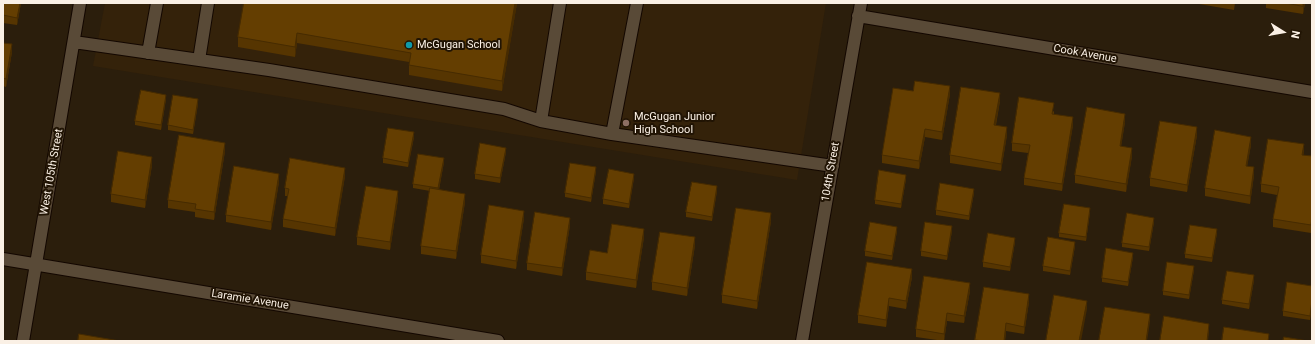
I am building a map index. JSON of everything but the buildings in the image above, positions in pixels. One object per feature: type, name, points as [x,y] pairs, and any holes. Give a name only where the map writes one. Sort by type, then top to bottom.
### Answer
[{"type":"street","name":"West 105th Street","points":[[23,341],[80,3]]},
{"type":"street","points":[[148,52],[157,3]]},
{"type":"street","points":[[199,60],[208,3]]},
{"type":"street","points":[[541,121],[560,3]]},
{"type":"street","points":[[612,134],[636,3]]},
{"type":"street","name":"104th Street","points":[[802,341],[861,3]]},
{"type":"street","name":"Cook Avenue","points":[[858,16],[1312,92]]},
{"type":"street","points":[[74,42],[269,70],[504,109],[541,121],[612,134],[832,166]]},
{"type":"street","name":"Laramie Avenue","points":[[3,259],[498,341]]},
{"type":"shaded area","name":"McGugan Junior High School","points":[[105,3],[826,3],[797,180],[93,66]]},
{"type":"place","name":"McGugan School","points":[[409,45]]},
{"type":"place","name":"McGugan Junior High School","points":[[626,123]]}]
